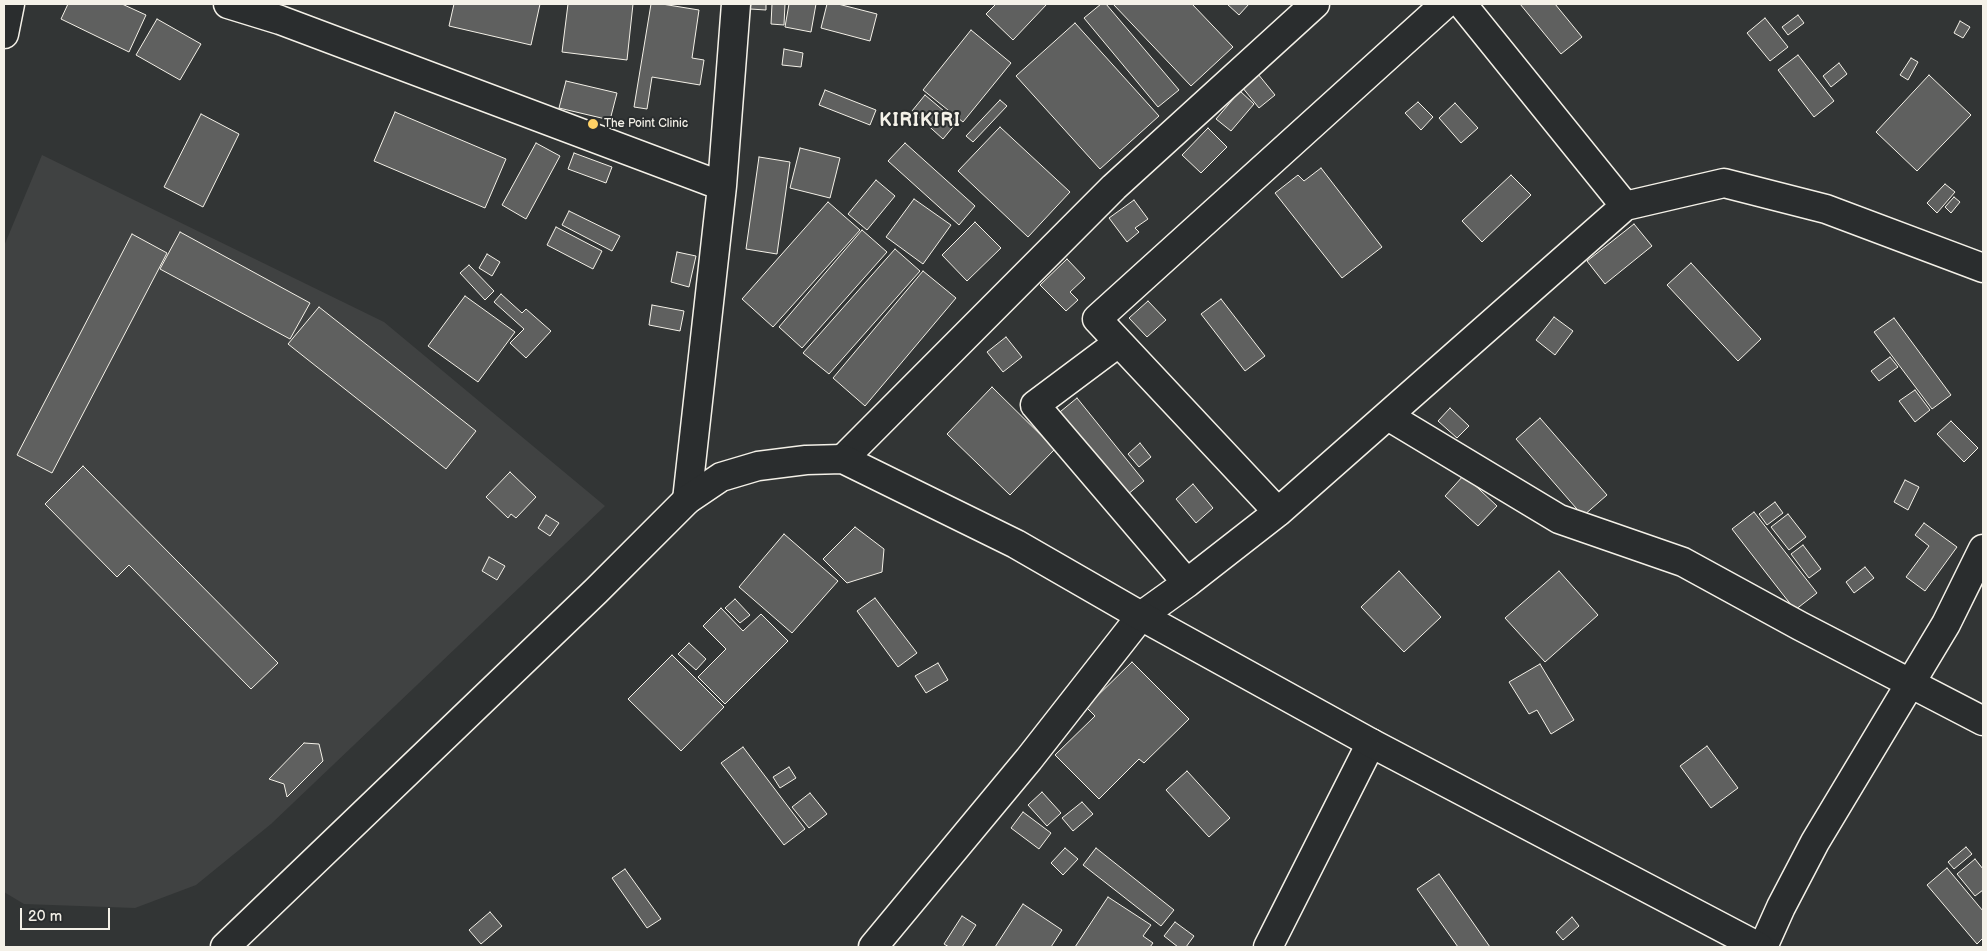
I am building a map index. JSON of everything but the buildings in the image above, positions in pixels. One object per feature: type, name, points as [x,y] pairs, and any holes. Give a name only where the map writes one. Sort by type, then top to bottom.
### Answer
[{"type":"street","points":[[4,34],[10,4]]},
{"type":"street","points":[[228,4],[282,12],[722,186]]},
{"type":"street","points":[[687,500],[722,186],[736,4]]},
{"type":"street","points":[[843,459],[1114,187],[1315,4]]},
{"type":"street","points":[[1278,512],[1097,319],[1445,4]]},
{"type":"street","points":[[1462,4],[1625,206]]},
{"type":"street","points":[[873,947],[1029,759],[1141,616],[1187,583],[1278,512],[1625,206],[1724,183],[1826,209],[1983,268]]},
{"type":"street","points":[[1118,343],[1035,405],[1187,583]]},
{"type":"street","points":[[1388,416],[1559,519],[1683,562],[1800,626],[1983,721]]},
{"type":"street","points":[[205,947],[232,939],[596,591],[687,500],[721,477],[758,466],[806,460],[843,459],[1016,544],[1141,616],[1372,743],[1759,947]]},
{"type":"street","points":[[1763,947],[1781,907],[1816,842],[1946,624],[1983,551]]},
{"type":"street","points":[[1268,947],[1372,743]]},
{"type":"shaded area","points":[[42,155],[384,322],[605,506],[271,824],[196,885],[135,908],[24,904],[4,892],[4,246]]},
{"type":"place","name":"The Point Clinic","points":[[593,124]]},
{"type":"district","name":"KIRIKIRI","points":[[920,121]]}]
